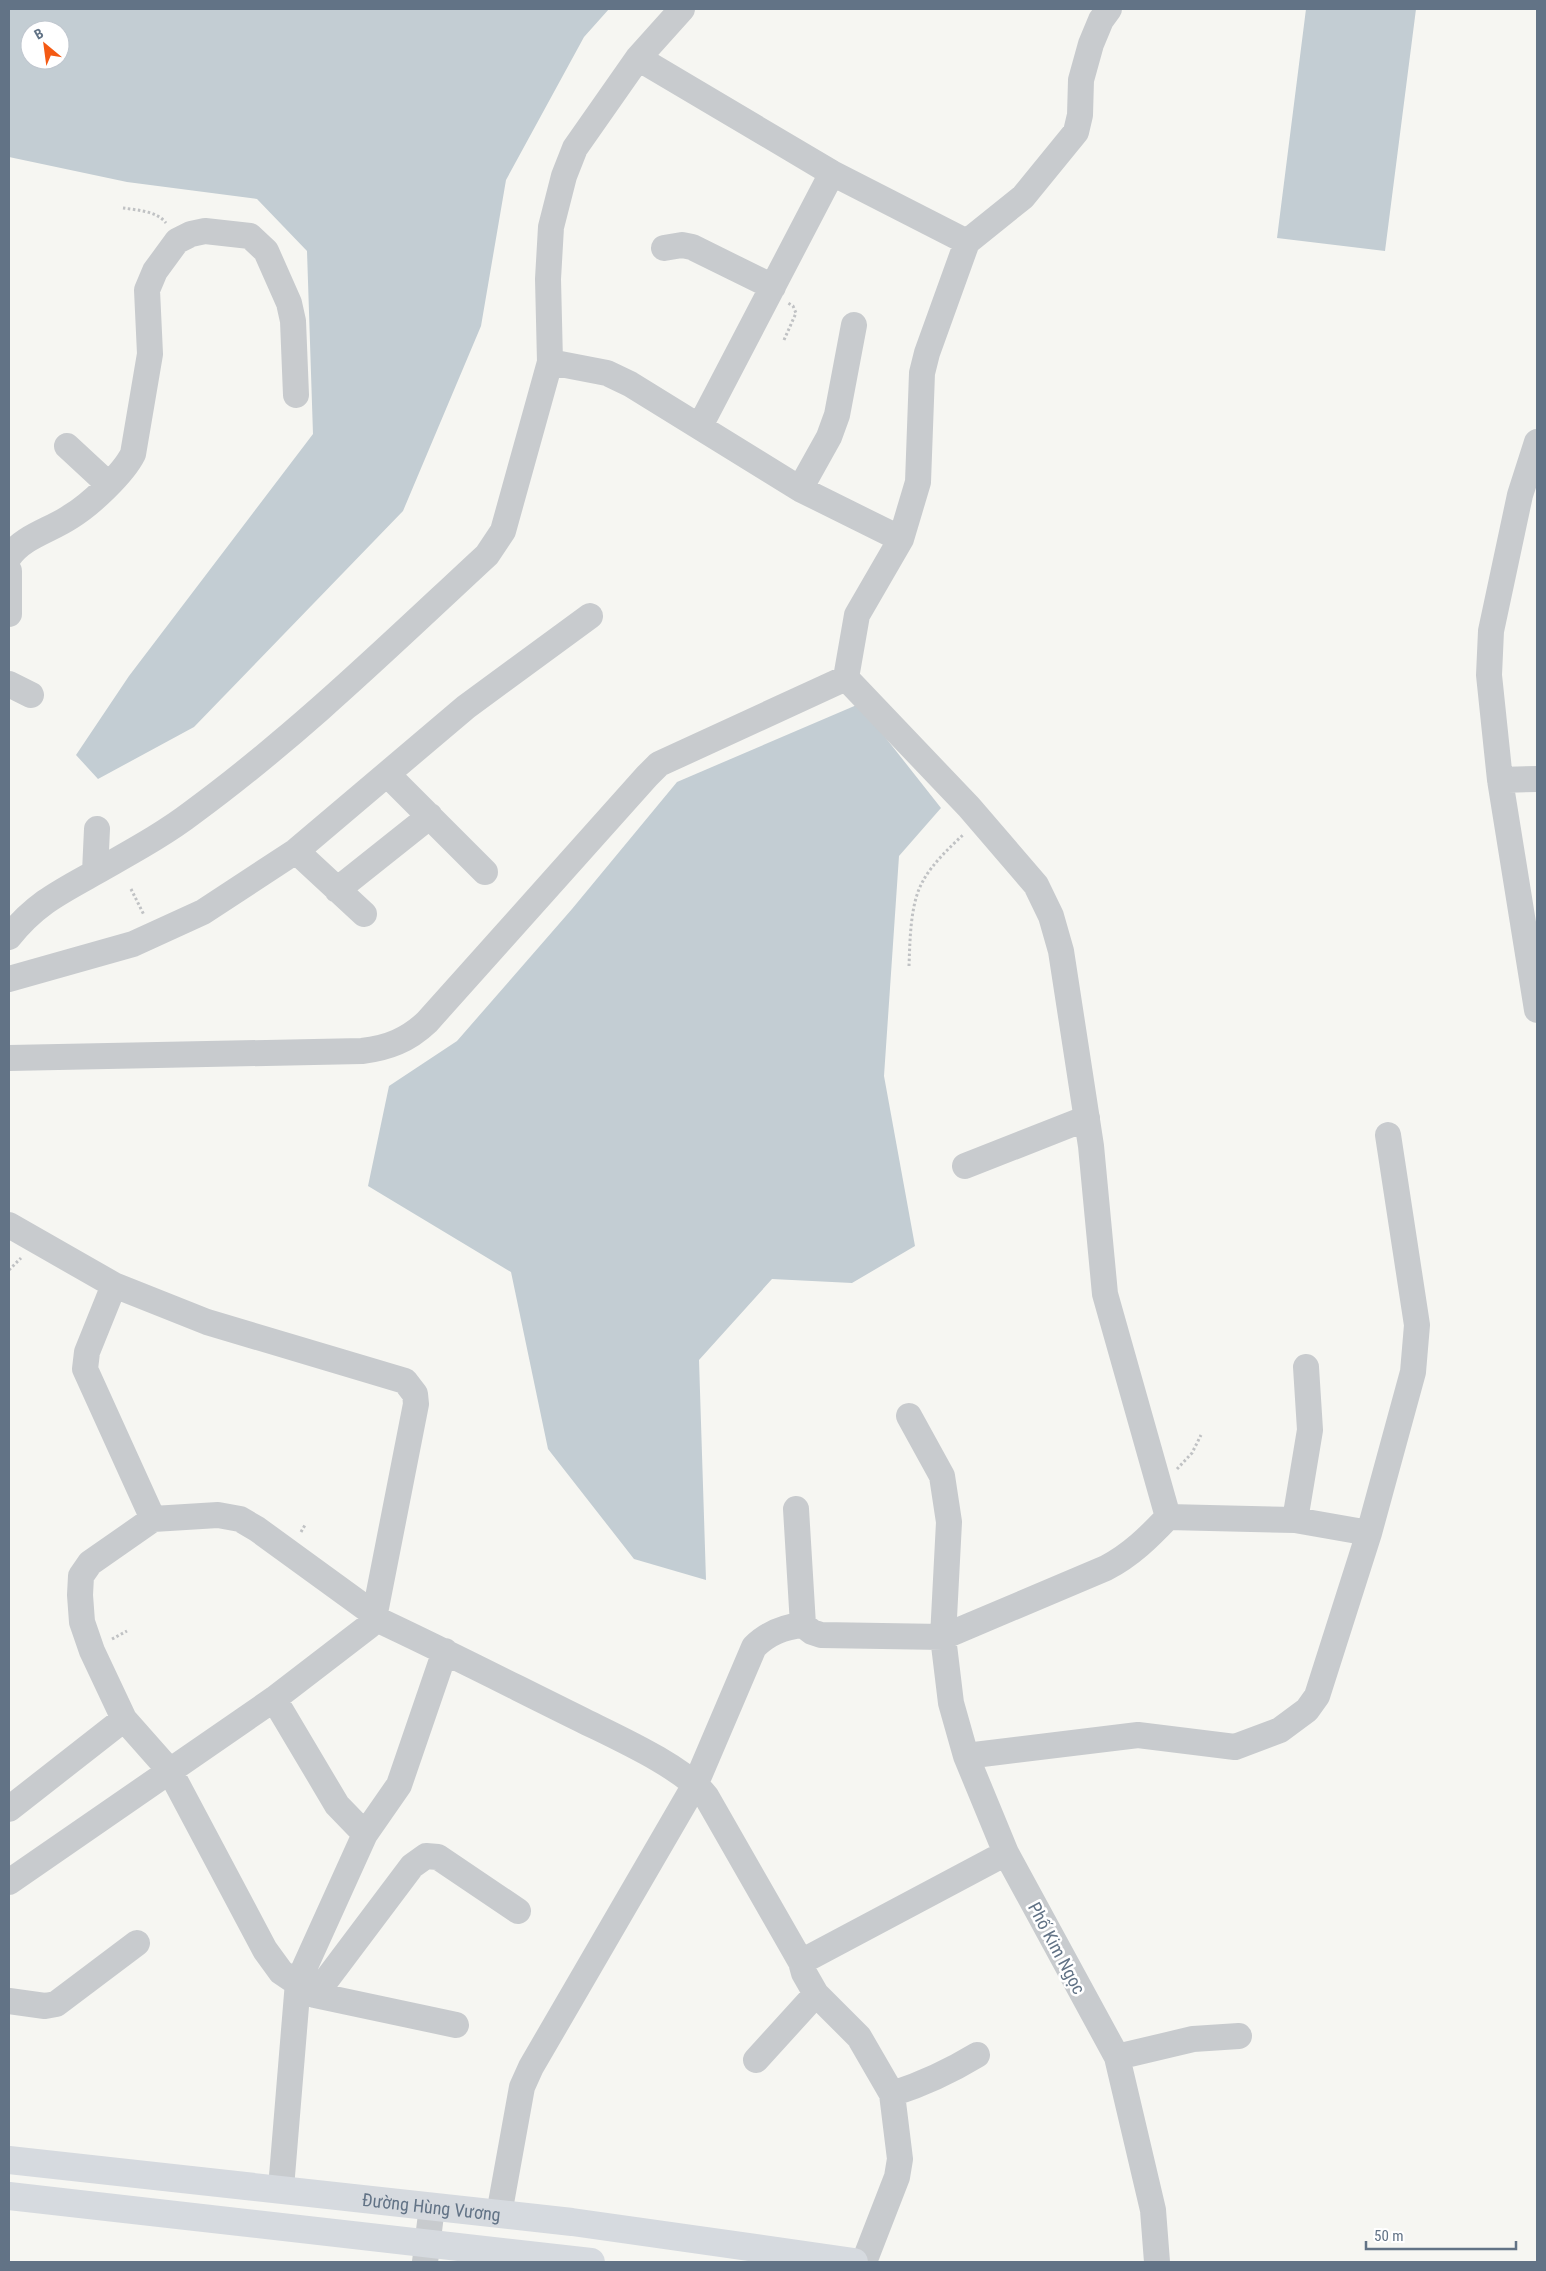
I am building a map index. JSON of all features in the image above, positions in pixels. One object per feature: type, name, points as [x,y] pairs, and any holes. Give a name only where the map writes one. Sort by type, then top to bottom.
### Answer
[{"type":"main road","name":"Đường Hùng Vương","points":[[9,2160],[280,2188],[572,2222],[854,2262]]},
{"type":"main road","name":"Đường Hùng Vương","points":[[9,2196],[427,2253],[591,2262]]},
{"type":"street","points":[[9,937],[23,919],[42,903],[192,813],[276,747],[487,555],[503,531],[550,362],[548,279],[551,227],[564,176],[574,148],[638,58],[682,9]]},
{"type":"street","points":[[846,678],[857,615],[901,539],[918,482],[922,373],[927,353],[967,242],[1023,197],[1076,132],[1080,114],[1081,80],[1091,44],[1101,20],[1109,9]]},
{"type":"street","points":[[638,58],[832,173],[967,242]]},
{"type":"street","points":[[700,426],[832,173]]},
{"type":"street","points":[[9,557],[19,546],[71,517],[126,467],[133,454],[150,354],[147,290],[156,272],[177,241],[191,234],[205,231],[250,236],[266,251],[289,303],[294,321],[296,395]]},
{"type":"street","points":[[664,248],[682,244],[692,247],[772,287]]},
{"type":"street","points":[[800,489],[832,430],[837,415],[854,326]]},
{"type":"street","points":[[550,362],[608,373],[630,384],[800,489],[901,539]]},
{"type":"street","points":[[1537,442],[1520,495],[1491,631],[1489,675],[1500,780],[1537,1010]]},
{"type":"street","points":[[67,446],[108,484]]},
{"type":"street","points":[[9,571],[17,613]]},
{"type":"street","points":[[9,979],[132,944],[203,912],[296,851],[466,707],[590,616]]},
{"type":"street","points":[[846,678],[979,819],[1036,885],[1052,916],[1061,951],[1087,1118],[1105,1294],[1168,1517]]},
{"type":"street","points":[[9,1058],[362,1051],[391,1045],[408,1037],[427,1022],[659,764],[846,678]]},
{"type":"street","points":[[387,774],[484,872]]},
{"type":"street","points":[[1500,780],[1537,779]]},
{"type":"street","points":[[337,890],[430,816]]},
{"type":"street","points":[[95,872],[96,829]]},
{"type":"street","points":[[296,851],[364,914]]},
{"type":"street","points":[[965,1166],[1087,1118]]},
{"type":"street","points":[[966,1756],[1138,1735],[1235,1747],[1280,1730],[1307,1710],[1317,1696],[1369,1534],[1413,1372],[1417,1324],[1388,1134]]},
{"type":"street","points":[[9,1225],[114,1286],[207,1322],[398,1379],[405,1382],[415,1394],[414,1417],[374,1618],[369,1626],[274,1699],[9,1882]]},
{"type":"street","points":[[114,1286],[87,1352],[86,1369],[152,1519]]},
{"type":"street","points":[[1295,1520],[1310,1430],[1306,1367]]},
{"type":"street","name":"Phố Kim Ngọc","points":[[909,1416],[942,1476],[949,1522],[943,1637],[951,1704],[966,1756],[1006,1853],[1117,2057],[1153,2210],[1156,2262]]},
{"type":"street","points":[[796,1509],[803,1625],[812,1632],[821,1634],[943,1637],[1113,1564],[1140,1546],[1168,1517],[1295,1520],[1369,1534]]},
{"type":"street","points":[[456,2025],[307,1989],[281,1972],[265,1950],[170,1772],[124,1719],[92,1651],[82,1622],[80,1576],[90,1563],[152,1519],[218,1515],[240,1519],[257,1529],[359,1603],[374,1618],[445,1651],[615,1737],[696,1783],[706,1796],[801,1962],[804,1973],[816,1994],[859,2037],[892,2094],[900,2159],[897,2177],[864,2262]]},
{"type":"street","points":[[499,2214],[522,2087],[696,1783],[754,1647],[763,1637],[777,1630],[803,1625]]},
{"type":"street","points":[[280,2188],[307,1989],[365,1834],[399,1785],[445,1651]]},
{"type":"street","points":[[274,1699],[337,1806],[365,1834]]},
{"type":"street","points":[[9,1809],[124,1719]]},
{"type":"street","points":[[801,1962],[1006,1853]]},
{"type":"street","points":[[307,1989],[412,1866],[426,1856],[438,1857],[518,1911]]},
{"type":"street","points":[[9,2001],[46,2006],[56,2004],[137,1943]]},
{"type":"street","points":[[756,2060],[816,1994]]},
{"type":"street","points":[[1117,2057],[1193,2039],[1239,2036]]},
{"type":"street","points":[[892,2094],[923,2085],[943,2076],[977,2055]]},
{"type":"street","points":[[427,2253],[432,2207]]},
{"type":"path","points":[[123,208],[145,212],[162,218],[177,241]]},
{"type":"path","points":[[909,966],[911,920],[922,882],[950,847],[979,819]]},
{"type":"path","points":[[131,889],[154,934]]},
{"type":"path","points":[[1160,1485],[1192,1453],[1202,1435]]},
{"type":"shaded area","points":[[9,9],[609,9],[584,37],[506,180],[481,326],[403,511],[194,727],[98,779],[76,755],[129,676],[313,434],[307,251],[257,199],[127,182],[9,157]]},
{"type":"shaded area","points":[[1306,9],[1416,9],[1385,251],[1277,238]]},
{"type":"shaded area","points":[[859,704],[941,808],[899,856],[884,1076],[915,1246],[852,1283],[772,1279],[699,1360],[706,1580],[634,1559],[548,1449],[511,1272],[368,1186],[389,1086],[457,1041],[572,909],[677,782]]}]
